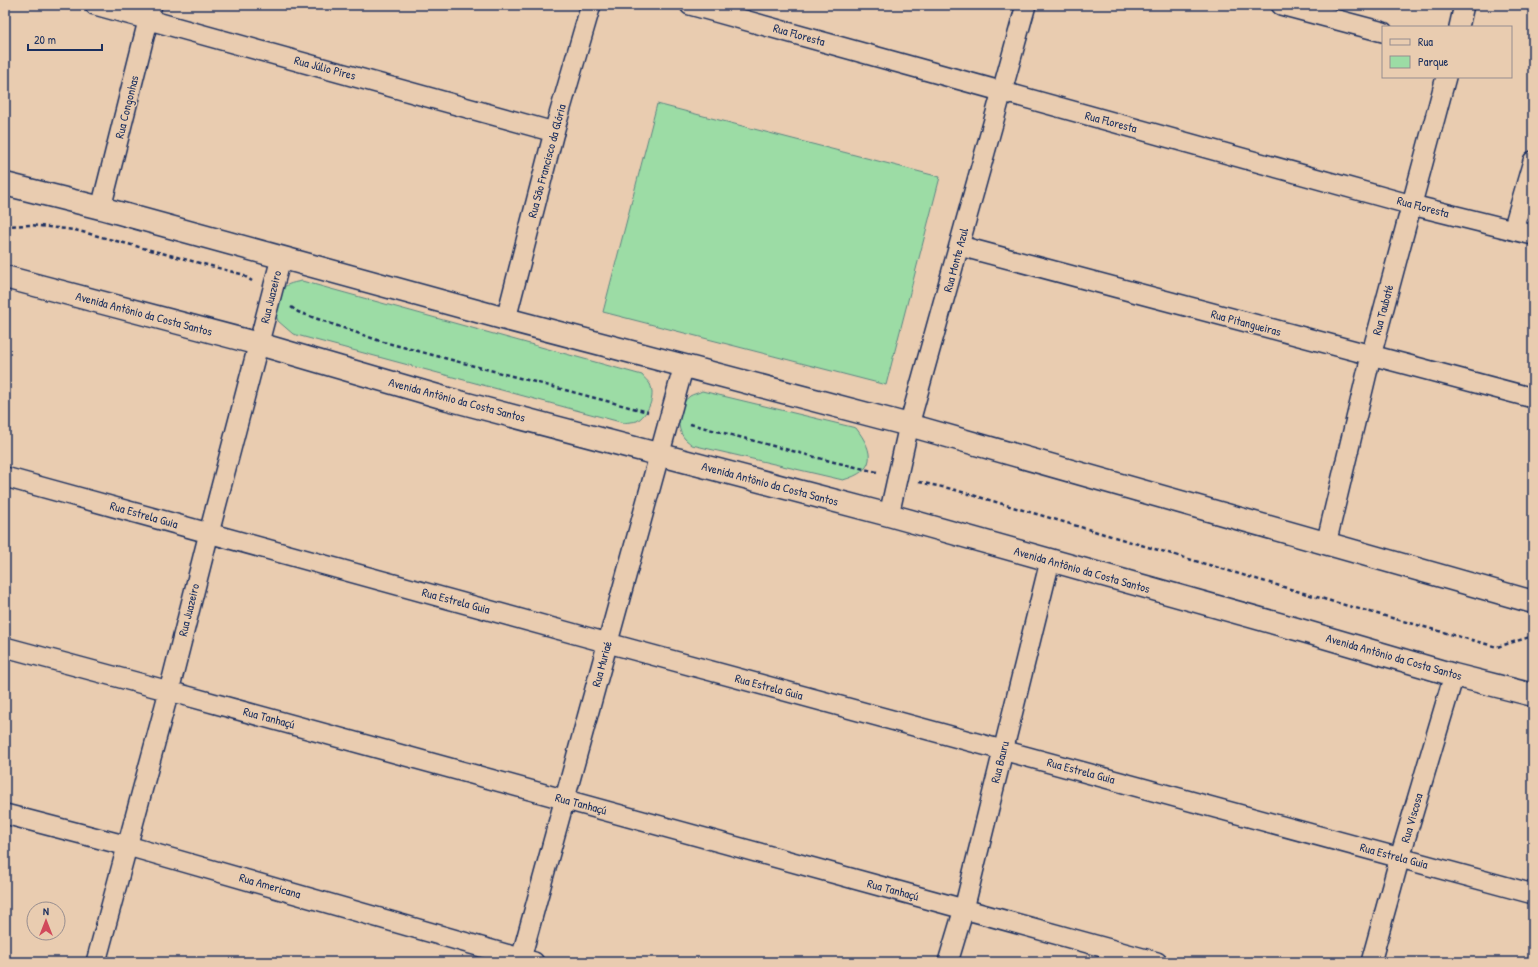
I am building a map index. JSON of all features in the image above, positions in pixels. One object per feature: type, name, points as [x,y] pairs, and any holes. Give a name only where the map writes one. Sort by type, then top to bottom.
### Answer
[{"type":"street","name":"Rua Júlio Pires","points":[[95,5],[151,12],[554,132]]},
{"type":"street","name":"Rua São Francisco da Glória","points":[[506,319],[554,132],[591,5]]},
{"type":"street","name":"Rua Floresta","points":[[690,5],[1001,92],[1412,204],[1533,235]]},
{"type":"street","name":"Rua Monte Azul","points":[[889,515],[909,425],[1026,5]]},
{"type":"street","points":[[1281,5],[1306,8],[1382,32]]},
{"type":"street","points":[[1459,26],[1464,5]]},
{"type":"street","name":"Rua Congonhas","points":[[101,208],[151,12]]},
{"type":"street","name":"Rua Taubaté","points":[[1326,544],[1371,356],[1446,78]]},
{"type":"street","points":[[1513,230],[1533,161]]},
{"type":"street","points":[[5,184],[101,208],[506,319],[909,425],[1533,602]]},
{"type":"street","name":"Rua Pitangueiras","points":[[960,246],[1533,398]]},
{"type":"street","name":"Rua Juazeiro","points":[[96,962],[169,691],[208,533],[281,258]]},
{"type":"street","name":"Avenida Antônio da Costa Santos","points":[[5,277],[259,344],[448,399],[889,515],[1300,630],[1454,675],[1533,695]]},
{"type":"street","name":"Rua Muriaé","points":[[524,961],[565,800],[684,365]]},
{"type":"street","name":"Rua Estrela Guia","points":[[5,476],[608,643],[1533,894]]},
{"type":"street","name":"Rua Bauru","points":[[948,962],[964,909],[1002,750],[1050,561]]},
{"type":"street","name":"Rua Tanhaçú","points":[[5,647],[1157,962]]},
{"type":"street","name":"Rua Viscosa","points":[[1372,962],[1400,857],[1454,675]]},
{"type":"street","name":"Rua Americana","points":[[5,814],[128,846],[524,961]]},
{"type":"path","points":[[5,226],[30,225],[75,230],[241,274],[254,282]]},
{"type":"path","points":[[285,303],[298,312],[380,341],[648,412]]},
{"type":"path","points":[[687,423],[878,473]]},
{"type":"path","points":[[915,481],[989,500],[1334,602],[1497,647],[1533,636]]},
{"type":"green space","points":[[657,104],[940,177],[886,385],[603,312]]},
{"type":"green space","points":[[302,281],[642,375],[650,384],[652,389],[650,405],[645,414],[637,421],[624,423],[293,334],[278,321],[274,310],[282,289],[289,284]]},
{"type":"green space","points":[[702,391],[856,428],[867,445],[869,460],[867,466],[862,472],[843,480],[692,445],[685,439],[680,429],[680,411],[682,405],[691,395]]}]
